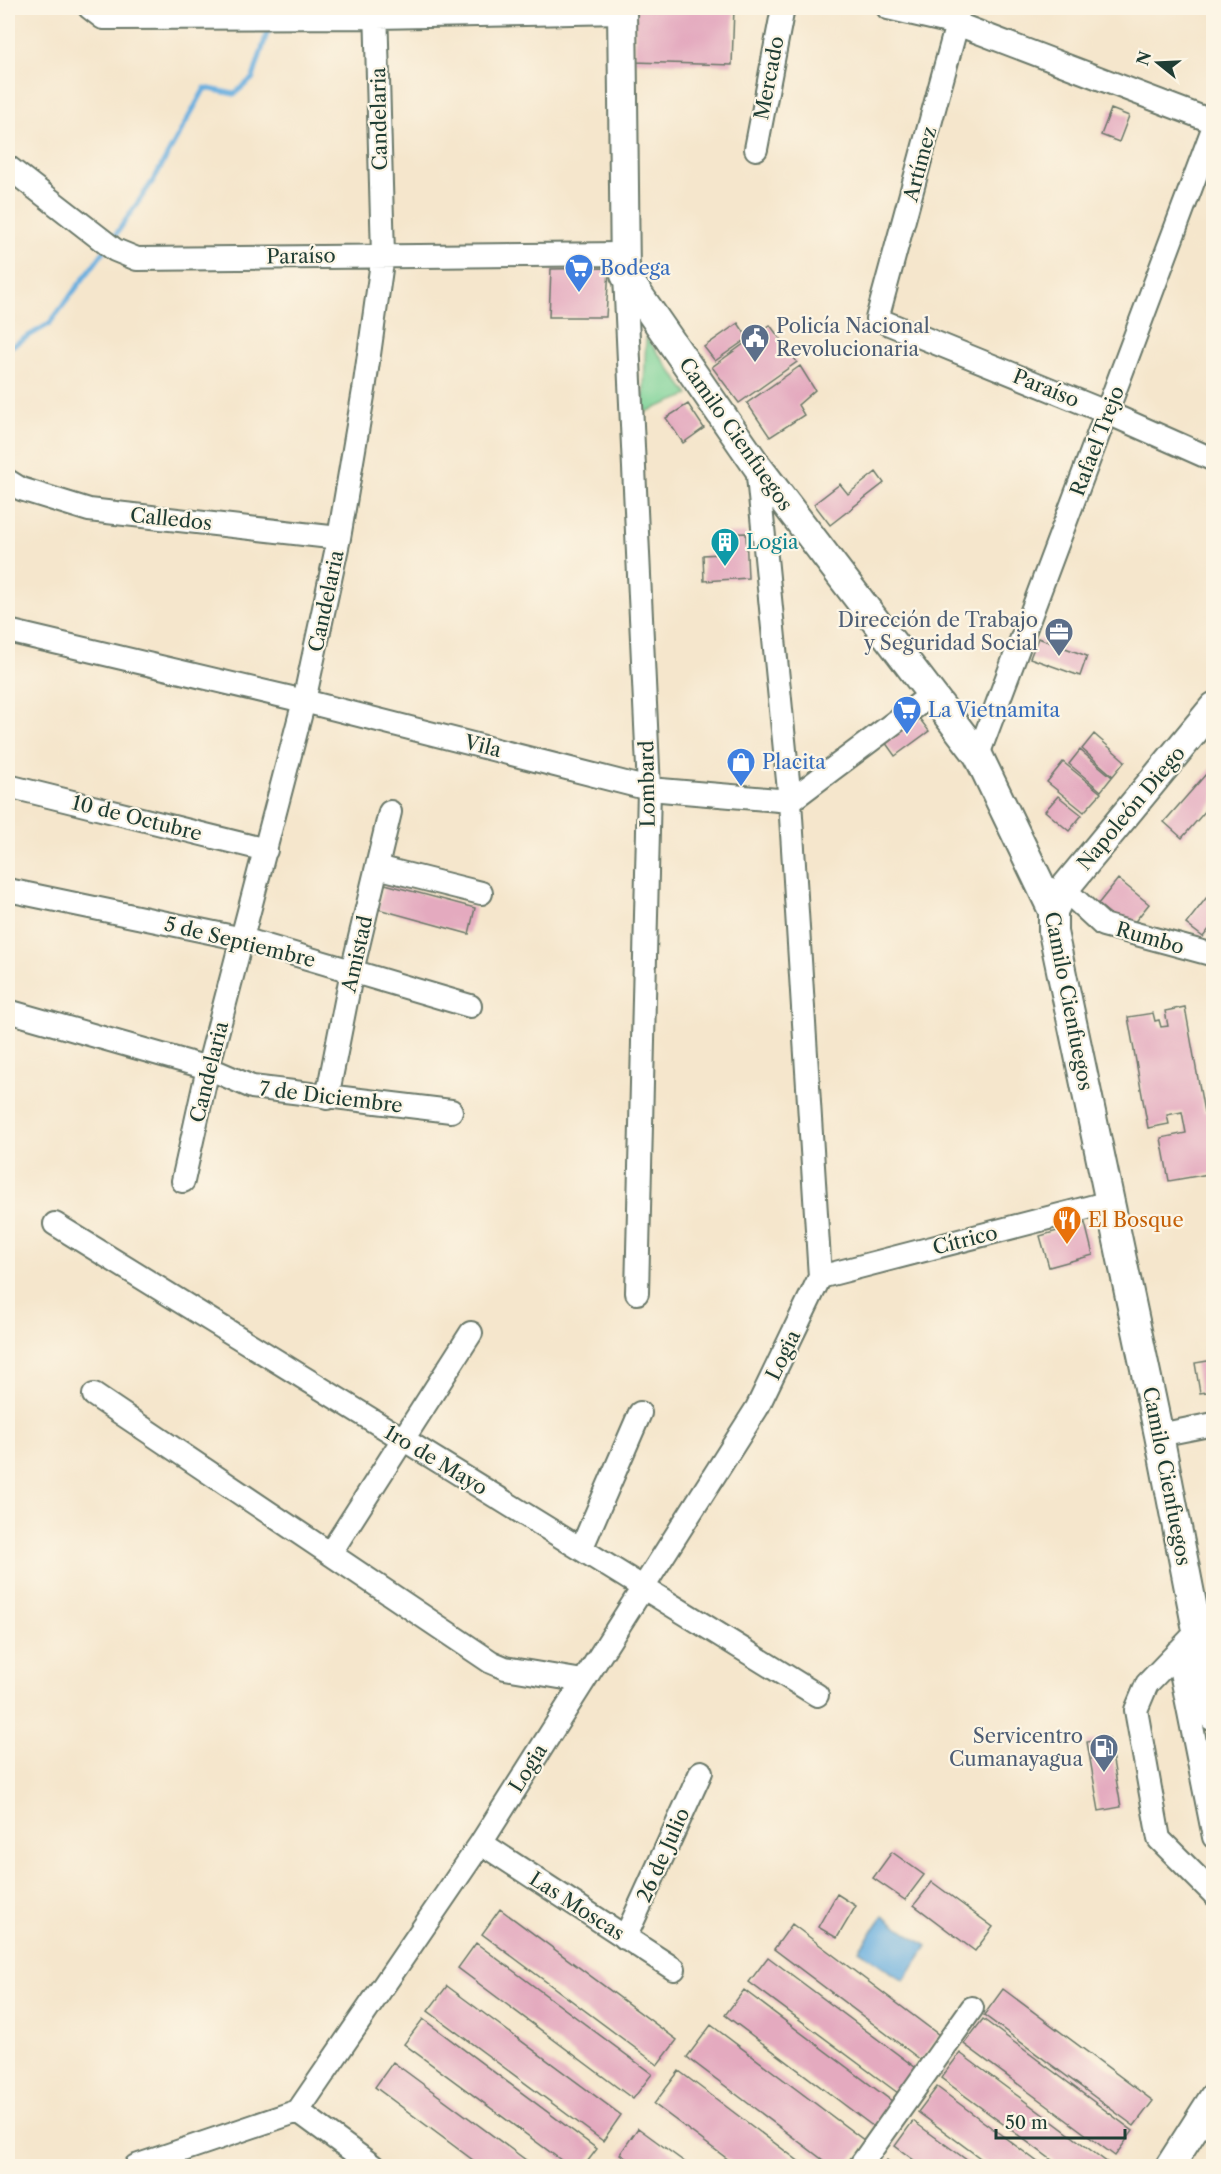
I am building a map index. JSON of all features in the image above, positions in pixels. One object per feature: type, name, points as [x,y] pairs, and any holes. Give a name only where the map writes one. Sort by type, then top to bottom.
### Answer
[{"type":"main road","points":[[622,10],[624,265]]},
{"type":"main road","name":"Camilo Cienfuegos","points":[[624,265],[757,466],[978,756],[1058,900],[1053,932],[1159,1436],[1214,1717]]},
{"type":"main road","name":"Napoleón Diego","points":[[1058,900],[1214,707]]},
{"type":"main road","points":[[1170,2166],[1214,2097]]},
{"type":"street","points":[[90,8],[103,18],[282,18],[377,12],[622,10]]},
{"type":"street","name":"Mercado","points":[[756,149],[783,8]]},
{"type":"street","points":[[888,8],[958,16],[1214,124]]},
{"type":"street","name":"Candelaria","points":[[183,1181],[208,1068],[304,701],[339,538],[364,390],[383,255],[377,12]]},
{"type":"street","name":"Artímez","points":[[877,320],[958,16]]},
{"type":"street","name":"Rafael Trejo","points":[[978,756],[1214,124]]},
{"type":"street","name":"Paraíso","points":[[8,167],[108,245],[137,259],[383,255],[624,265]]},
{"type":"street","name":"Lombard","points":[[624,265],[649,789],[637,1293]]},
{"type":"street","name":"Paraíso","points":[[877,320],[1108,413],[1214,460]]},
{"type":"street","name":"Logia","points":[[298,2111],[481,1843],[757,1408],[819,1277],[790,801],[757,466]]},
{"type":"street","name":"Calledos","points":[[8,481],[21,489],[89,510],[339,538]]},
{"type":"street","name":"Vila","points":[[8,631],[304,701],[649,789],[790,801]]},
{"type":"street","points":[[790,801],[931,695]]},
{"type":"street","name":"10 de Octubre","points":[[8,786],[266,850]]},
{"type":"street","name":"Amistad","points":[[327,1098],[352,971],[390,812]]},
{"type":"street","points":[[377,867],[481,893]]},
{"type":"street","name":"5 de Septiembre","points":[[8,890],[243,939],[470,1006]]},
{"type":"street","name":"Rumbo","points":[[1058,900],[1103,925],[1214,955]]},
{"type":"street","name":"7 de Diciembre","points":[[8,1011],[208,1068],[252,1088],[451,1111]]},
{"type":"street","name":"Cítrico","points":[[819,1277],[1110,1202]]},
{"type":"street","name":"1ro de Mayo","points":[[55,1224],[401,1440],[582,1547],[817,1695]]},
{"type":"street","points":[[331,1552],[471,1333]]},
{"type":"street","points":[[94,1395],[331,1552],[491,1662],[505,1668],[583,1681]]},
{"type":"street","points":[[582,1547],[640,1413]]},
{"type":"street","points":[[1159,1436],[1214,1424]]},
{"type":"street","points":[[1198,1631],[1147,1684],[1136,1710],[1159,1839],[1214,1894]]},
{"type":"street","points":[[1177,1652],[1214,1837]]},
{"type":"street","name":"26 de Julio","points":[[626,1938],[701,1772]]},
{"type":"street","name":"Las Moscas","points":[[481,1843],[674,1969]]},
{"type":"street","points":[[860,2166],[972,2008]]},
{"type":"street","points":[[136,2166],[298,2111],[373,2166]]},
{"type":"green space","points":[[646,337],[689,395],[643,413]]},
{"type":"water","points":[[883,1916],[927,1946],[904,1981],[859,1950]]},
{"type":"building","points":[[636,8],[734,8],[732,65],[634,62]]},
{"type":"building","points":[[1111,109],[1129,116],[1119,142],[1101,135]]},
{"type":"building","name":"Bodega","points":[[609,268],[606,317],[549,317],[551,269]]},
{"type":"building","points":[[738,323],[748,338],[715,361],[704,347]]},
{"type":"building","name":"Policía Nacional Revolucionaria","points":[[770,325],[797,362],[739,403],[712,367]]},
{"type":"building","points":[[800,366],[815,390],[798,405],[804,415],[770,437],[747,403]]},
{"type":"building","points":[[688,404],[704,428],[683,443],[666,418]]},
{"type":"building","points":[[876,472],[884,483],[830,525],[814,504],[840,484],[848,494]]},
{"type":"building","name":"Logia","points":[[746,533],[748,578],[704,581],[703,555],[721,554],[720,534]]},
{"type":"building","name":"Dirección de Trabajo y Seguridad Social","points":[[1038,638],[1087,656],[1080,676],[1030,658]]},
{"type":"building","name":"La Vietnamita","points":[[919,718],[929,731],[895,756],[885,742]]},
{"type":"building","points":[[1094,734],[1125,761],[1113,776],[1082,749]]},
{"type":"building","points":[[1080,750],[1112,777],[1101,791],[1069,764]]},
{"type":"building","points":[[1063,762],[1101,793],[1084,812],[1047,782]]},
{"type":"building","points":[[1214,765],[1214,801],[1182,838],[1164,822]]},
{"type":"building","points":[[1058,796],[1082,815],[1069,831],[1045,811]]},
{"type":"building","points":[[1118,879],[1149,904],[1129,929],[1098,904]]},
{"type":"building","points":[[385,884],[475,908],[469,934],[378,909]]},
{"type":"building","points":[[1214,888],[1214,923],[1203,937],[1186,924]]},
{"type":"building","points":[[1185,1007],[1204,1112],[1214,1111],[1214,1173],[1169,1181],[1161,1138],[1186,1133],[1182,1112],[1167,1115],[1169,1124],[1148,1128],[1128,1017],[1153,1013],[1155,1021],[1159,1020],[1161,1027],[1168,1026],[1165,1011]]},
{"type":"building","name":"El Bosque","points":[[1085,1223],[1093,1255],[1049,1267],[1040,1236]]},
{"type":"building","points":[[1214,1360],[1214,1391],[1200,1393],[1195,1363]]},
{"type":"building","name":"Servicentro Cumanayagua","points":[[1109,1738],[1121,1807],[1099,1811],[1087,1742]]},
{"type":"building","points":[[892,1852],[924,1875],[905,1900],[873,1878]]},
{"type":"building","points":[[932,1882],[993,1927],[975,1951],[914,1905]]},
{"type":"building","points":[[837,1894],[856,1906],[837,1938],[818,1927]]},
{"type":"building","points":[[500,1909],[677,2040],[658,2065],[482,1934]]},
{"type":"building","points":[[792,1924],[939,2035],[921,2060],[774,1949]]},
{"type":"building","points":[[476,1943],[652,2074],[633,2099],[458,1968]]},
{"type":"building","points":[[768,1957],[916,2068],[898,2093],[749,1982]]},
{"type":"building","points":[[447,1986],[621,2115],[603,2141],[428,2011]]},
{"type":"building","points":[[1003,1989],[1153,2101],[1134,2126],[984,2015]]},
{"type":"building","points":[[744,1990],[893,2102],[874,2127],[725,2015]]},
{"type":"building","points":[[423,2019],[597,2149],[584,2166],[569,2166],[404,2044]]},
{"type":"building","points":[[983,2019],[1133,2131],[1115,2156],[964,2044]]},
{"type":"building","points":[[711,2025],[865,2141],[846,2166],[831,2166],[687,2057]]},
{"type":"building","points":[[960,2053],[1112,2166],[1060,2166],[941,2078]]},
{"type":"building","points":[[393,2062],[534,2166],[481,2166],[375,2087]]},
{"type":"building","points":[[679,2071],[805,2166],[737,2166],[654,2104]]},
{"type":"building","points":[[937,2087],[1043,2166],[991,2166],[918,2112]]},
{"type":"building","points":[[913,2121],[975,2166],[922,2166],[895,2146]]},
{"type":"building","points":[[638,2128],[690,2166],[637,2166],[620,2154]]},
{"type":"building","points":[[887,2160],[895,2166],[882,2166]]},
{"type":"waterway","points":[[112,240],[154,179],[205,88],[234,94],[253,78],[267,33],[276,23]]},
{"type":"waterway","points":[[8,348],[49,324],[105,250]]},
{"type":"place","name":"Bodega","points":[[579,294]]},
{"type":"place","name":"Policía Nacional Revolucionaria","points":[[755,364]]},
{"type":"place","name":"Logia","points":[[725,568]]},
{"type":"place","name":"Dirección de Trabajo y Seguridad Social","points":[[1059,658]]},
{"type":"place","name":"La Vietnamita","points":[[907,736]]},
{"type":"place","name":"Placita","points":[[741,788]]},
{"type":"place","name":"El Bosque","points":[[1067,1246]]},
{"type":"place","name":"Servicentro Cumanayagua","points":[[1104,1774]]}]
